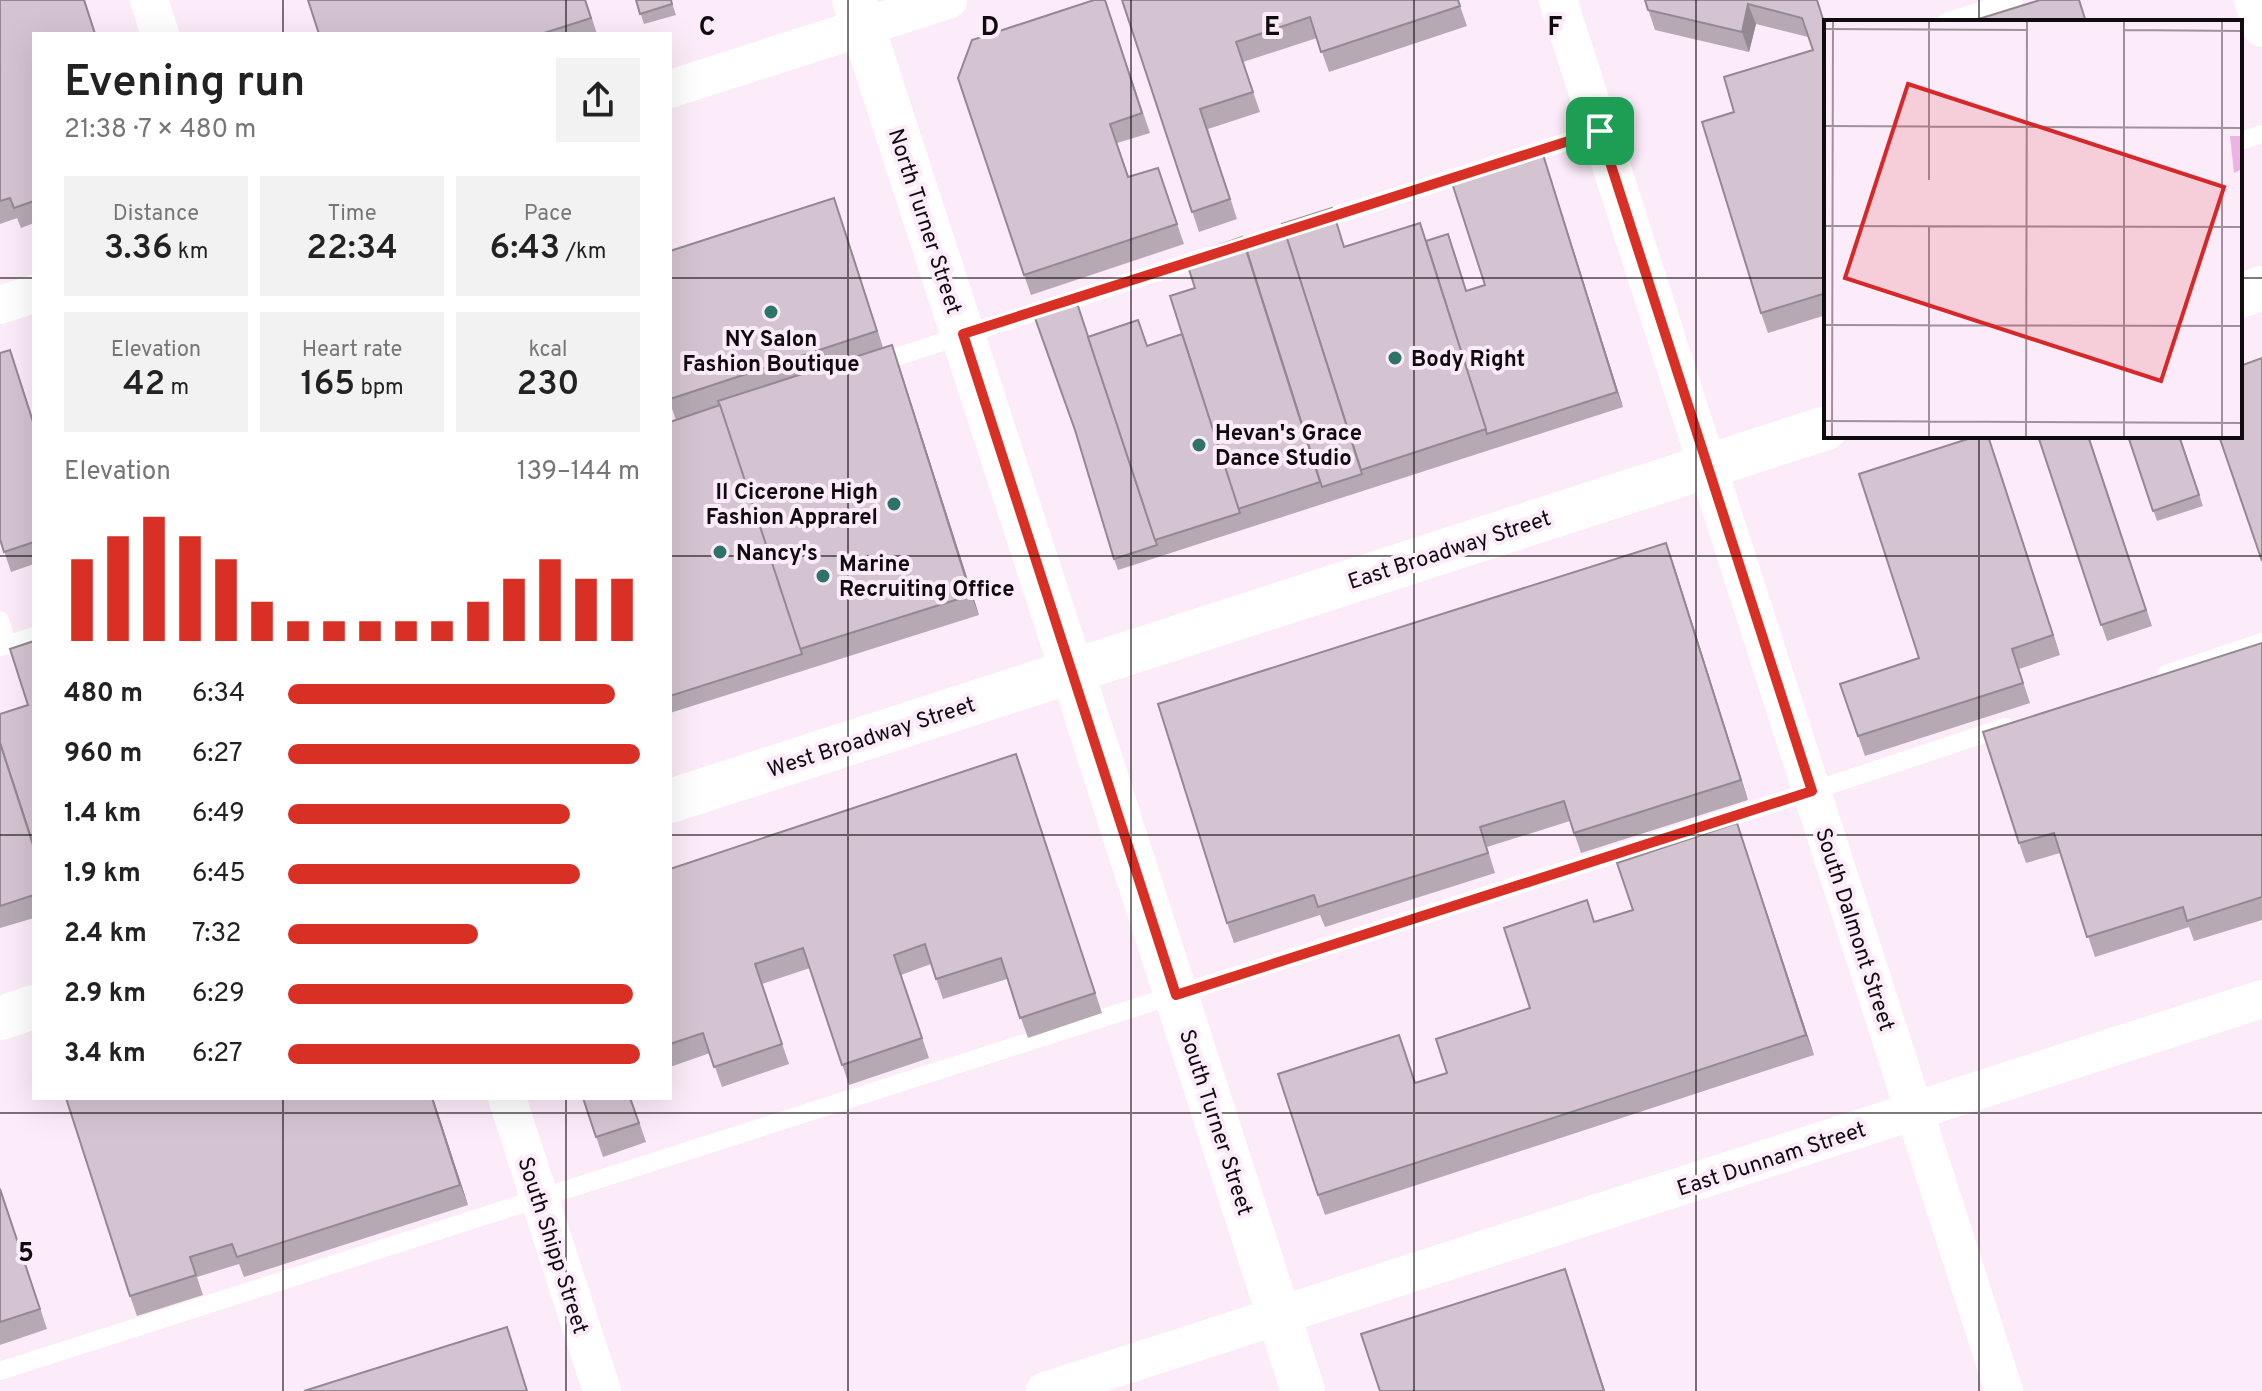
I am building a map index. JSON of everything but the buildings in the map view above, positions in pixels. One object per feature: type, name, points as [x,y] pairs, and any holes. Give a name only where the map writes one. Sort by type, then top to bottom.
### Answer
[{"type":"main road","name":"North Turner Street","points":[[858,14],[1072,671]]},
{"type":"main road","points":[[2242,295],[2262,288]]},
{"type":"main road","name":"East Broadway Street","points":[[1072,671],[1824,429]]},
{"type":"main road","name":"West Broadway Street","points":[[672,800],[1072,671]]},
{"type":"main road","name":"South Turner Street","points":[[1072,671],[1303,1391]]},
{"type":"main road","points":[[0,1018],[32,1008]]},
{"type":"street","points":[[149,0],[159,32]]},
{"type":"street","points":[[672,88],[858,14],[948,0]]},
{"type":"street","name":"South Dalmont Street","points":[[1558,0],[2004,1391]]},
{"type":"street","points":[[2253,0],[2262,28]]},
{"type":"street","points":[[0,305],[32,295]]},
{"type":"street","name":"East Dunnam Street","points":[[1045,1391],[2262,999]]},
{"type":"street","name":"South Shipp Street","points":[[508,1100],[602,1391]]},
{"type":"lane","points":[[1952,20],[2014,0]]},
{"type":"lane","points":[[1297,228],[1600,131]]},
{"type":"lane","points":[[2242,140],[2262,134]]},
{"type":"lane","points":[[858,369],[1221,252]]},
{"type":"lane","points":[[0,620],[4,646],[32,637]]},
{"type":"lane","points":[[2142,682],[2262,642]]},
{"type":"lane","points":[[0,1371],[2022,722]]},
{"type":"place","name":"NY Salon Fashion Boutique","points":[[771,312]]},
{"type":"place","name":"Body Right","points":[[1395,358]]},
{"type":"place","name":"Hevan's Grace Dance Studio","points":[[1199,445]]},
{"type":"place","name":"Il Cicerone High Fashion Apprarel","points":[[894,504]]},
{"type":"place","name":"Nancy's","points":[[720,552]]},
{"type":"place","name":"Marine Recruiting Office","points":[[823,576]]},
{"type":"route","points":[[1600,131],[1812,791],[1176,995],[963,334],[1600,131]]}]
